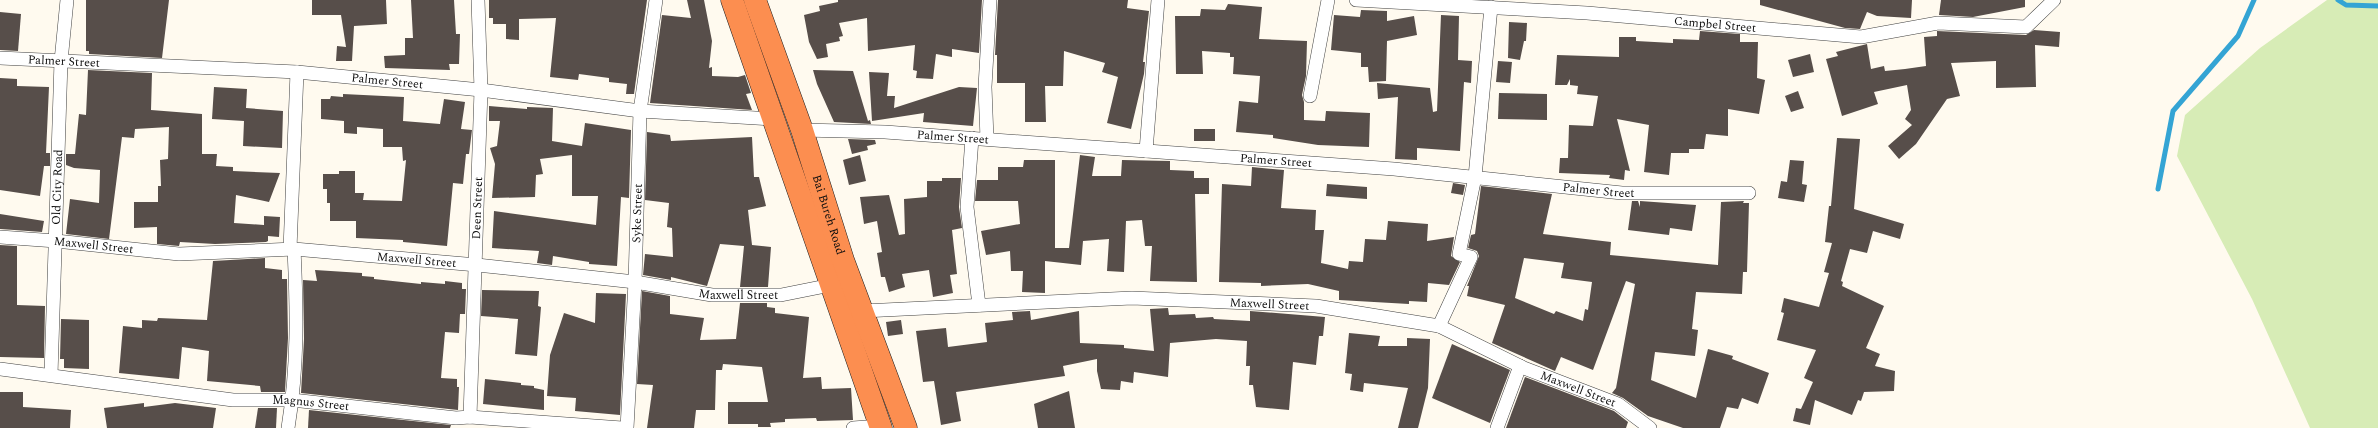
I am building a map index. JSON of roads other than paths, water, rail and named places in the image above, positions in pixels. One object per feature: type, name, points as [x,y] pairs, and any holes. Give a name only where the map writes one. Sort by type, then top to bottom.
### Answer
[{"type":"highway","name":"Bai Bureh Road","points":[[732,0],[881,427]]},
{"type":"highway","name":"Bai Bureh Road","points":[[755,0],[802,130],[843,260],[906,428]]},
{"type":"street","name":"Old City Road","points":[[51,375],[61,61],[67,0]]},
{"type":"street","name":"Deen Street","points":[[470,417],[481,90],[478,0]]},
{"type":"street","name":"Syke Street","points":[[627,428],[636,282],[640,111],[656,0]]},
{"type":"street","points":[[987,139],[985,87],[990,0]]},
{"type":"street","points":[[1146,151],[1158,0]]},
{"type":"street","points":[[1310,96],[1328,0]]},
{"type":"street","name":"Campbel Street","points":[[1356,0],[1587,13],[1861,37],[1938,23],[2026,27],[2054,0]]},
{"type":"street","points":[[1439,326],[1471,257],[1459,254],[1475,177],[1491,7]]},
{"type":"street","name":"Palmer Street","points":[[0,58],[297,72],[481,90],[640,111],[774,119]]},
{"type":"street","points":[[288,428],[292,400],[298,320],[292,249],[297,72]]},
{"type":"street","name":"Palmer Street","points":[[802,130],[885,132],[1394,169],[1622,193],[1750,193]]},
{"type":"street","points":[[972,138],[967,207],[979,304]]},
{"type":"street","name":"Maxwell Street","points":[[0,237],[56,241],[179,254],[292,249],[476,265],[636,282],[712,295],[781,295],[831,285]]},
{"type":"street","name":"Maxwell Street","points":[[863,311],[979,304],[1132,298],[1316,306],[1439,326],[1520,366],[1618,404],[1650,428]]},
{"type":"street","points":[[1497,428],[1520,366]]},
{"type":"street","name":"Magnus Street","points":[[0,369],[233,400],[292,400],[456,423],[470,417],[622,428]]},
{"type":"street","points":[[853,428],[881,427]]},
{"type":"waterway","points":[[2158,189],[2173,111],[2238,36],[2254,0]]},
{"type":"waterway","points":[[2338,0],[2346,5],[2378,6]]}]
